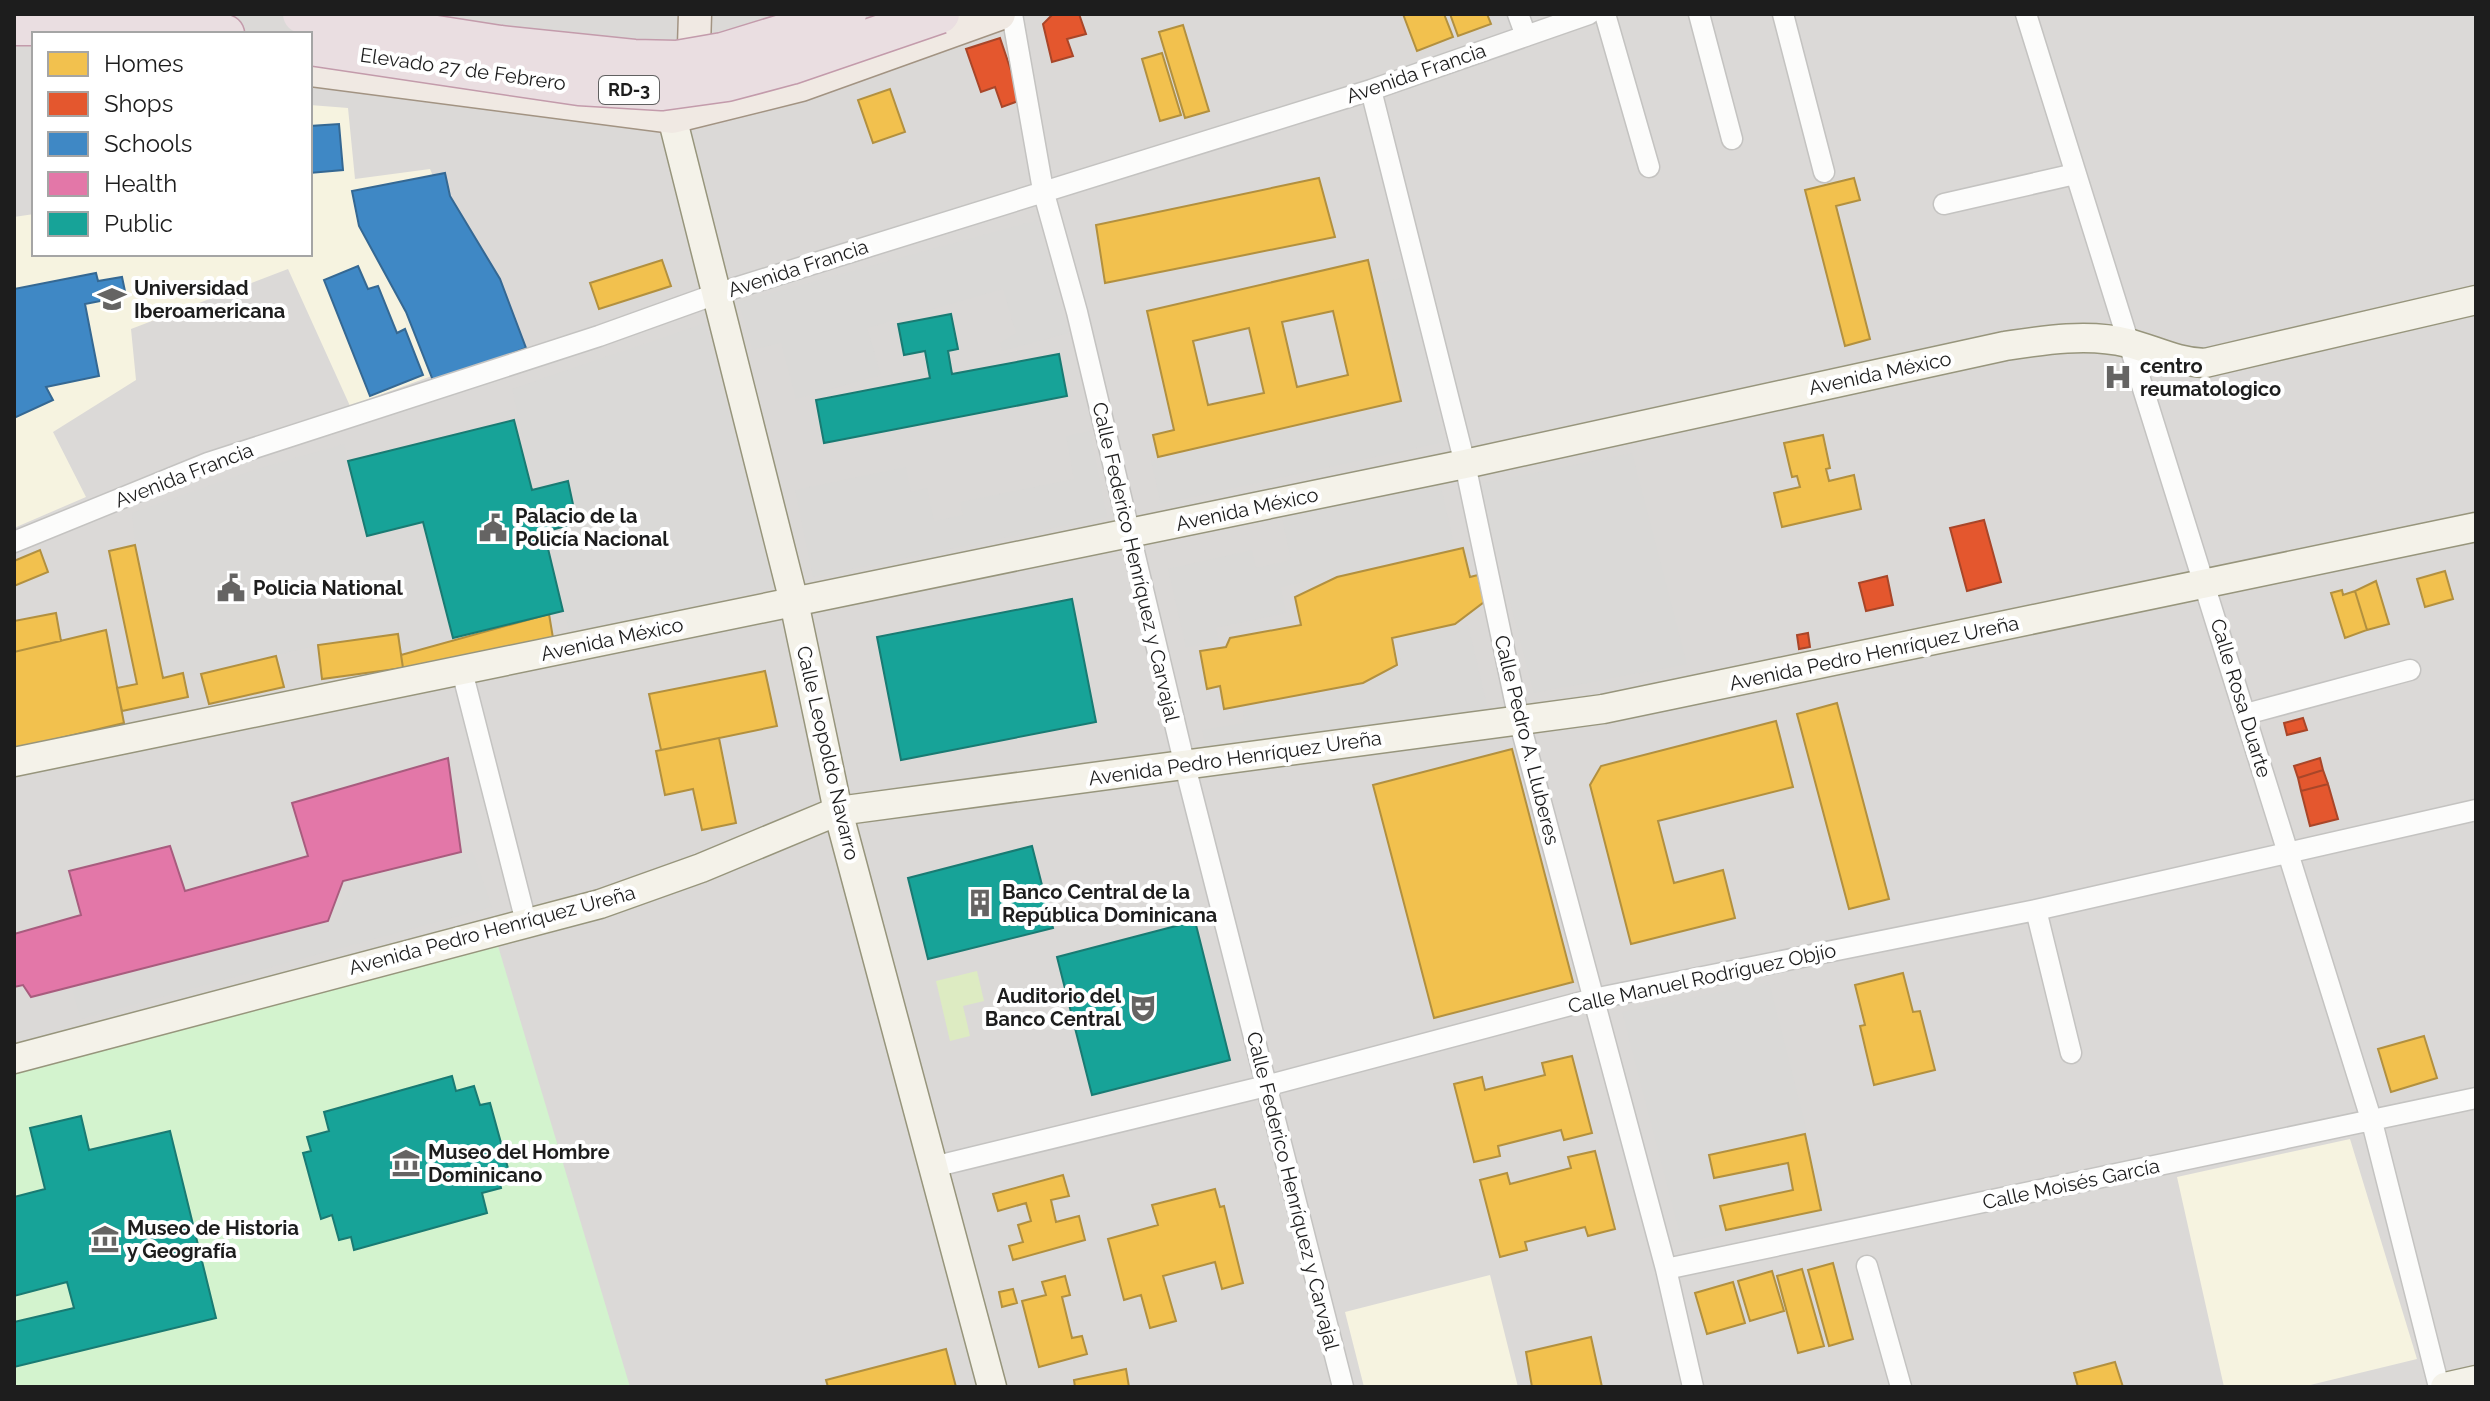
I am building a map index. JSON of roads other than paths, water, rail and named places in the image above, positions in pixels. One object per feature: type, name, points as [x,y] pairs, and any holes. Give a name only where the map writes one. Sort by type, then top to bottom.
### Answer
[{"type":"highway","points":[[86,14],[211,32]]},
{"type":"highway","name":"Elevado 27 de Febrero","points":[[302,14],[500,45],[634,59],[677,60],[723,52],[847,14]]},
{"type":"highway","name":"Elevado 27 de Febrero","points":[[312,46],[579,86],[662,91],[727,82],[778,68],[940,14]]},
{"type":"highway","points":[[14,26],[169,26]]},
{"type":"main road","name":"RD-3","points":[[410,14],[636,50],[694,46],[797,14]]},
{"type":"main road","points":[[672,117],[694,46],[695,14]]},
{"type":"main road","points":[[694,46],[722,14]]},
{"type":"main road","name":"RD-3","points":[[312,70],[672,117],[801,85],[999,14]]},
{"type":"main road","points":[[14,26],[50,32]]},
{"type":"main road","points":[[511,95],[533,91],[630,102],[645,99],[655,85],[650,68],[633,58],[540,44],[520,33]]},
{"type":"main road","name":"Calle Leopoldo Navarro","points":[[672,117],[794,602],[838,811],[992,1387]]},
{"type":"main road","name":"Avenida México","points":[[14,762],[1465,464],[2005,346],[2057,338],[2126,342],[2180,362],[2205,363],[2476,300]]},
{"type":"main road","name":"Avenida Pedro Henríquez Ureña","points":[[14,1059],[613,900],[838,811],[1603,709],[2207,586],[2476,527]]},
{"type":"main road","points":[[2445,1387],[2476,1380]]},
{"type":"street","name":"Calle Federico Henríquez y Carvajal","points":[[1012,14],[1043,190],[1132,533],[1185,766],[1343,1387]]},
{"type":"street","points":[[1518,14],[1526,36]]},
{"type":"street","name":"Avenida Francia","points":[[14,542],[208,463],[599,336],[716,294],[1371,90],[1589,14]]},
{"type":"street","points":[[1605,14],[1649,167]]},
{"type":"street","points":[[1699,14],[1732,139]]},
{"type":"street","points":[[1783,14],[1824,172]]},
{"type":"street","name":"Calle Rosa Duarte","points":[[2026,14],[2372,1122],[2439,1387]]},
{"type":"street","name":"Calle Pedro A. Lluberes","points":[[1371,90],[1465,464],[1519,720],[1666,1269],[1693,1387]]},
{"type":"street","points":[[1944,204],[2075,174]]},
{"type":"street","points":[[2246,714],[2410,670]]},
{"type":"street","points":[[462,671],[526,922]]},
{"type":"street","name":"Calle Manuel Rodríguez Objío","points":[[933,1167],[1266,1086],[1593,999],[2036,910],[2476,810]]},
{"type":"street","points":[[2036,910],[2071,1053]]},
{"type":"street","name":"Calle Moisés García","points":[[1666,1269],[2476,1098]]},
{"type":"street","points":[[1867,1266],[1901,1387]]},
{"type":"place","name":"Universidad Iberoamericana","points":[[112,299]]},
{"type":"place","name":"centro reumatologico","points":[[2118,377]]},
{"type":"place","name":"Palacio de la Policía Nacional","points":[[493,528]]},
{"type":"place","name":"Policia National","points":[[231,588]]},
{"type":"place","name":"Banco Central de la República Dominicana","points":[[980,903]]},
{"type":"place","name":"Auditorio del Banco Central","points":[[1143,1008]]},
{"type":"place","name":"Museo del Hombre Dominicano","points":[[406,1163]]},
{"type":"place","name":"Museo de Historia y Geografía","points":[[105,1239]]}]
